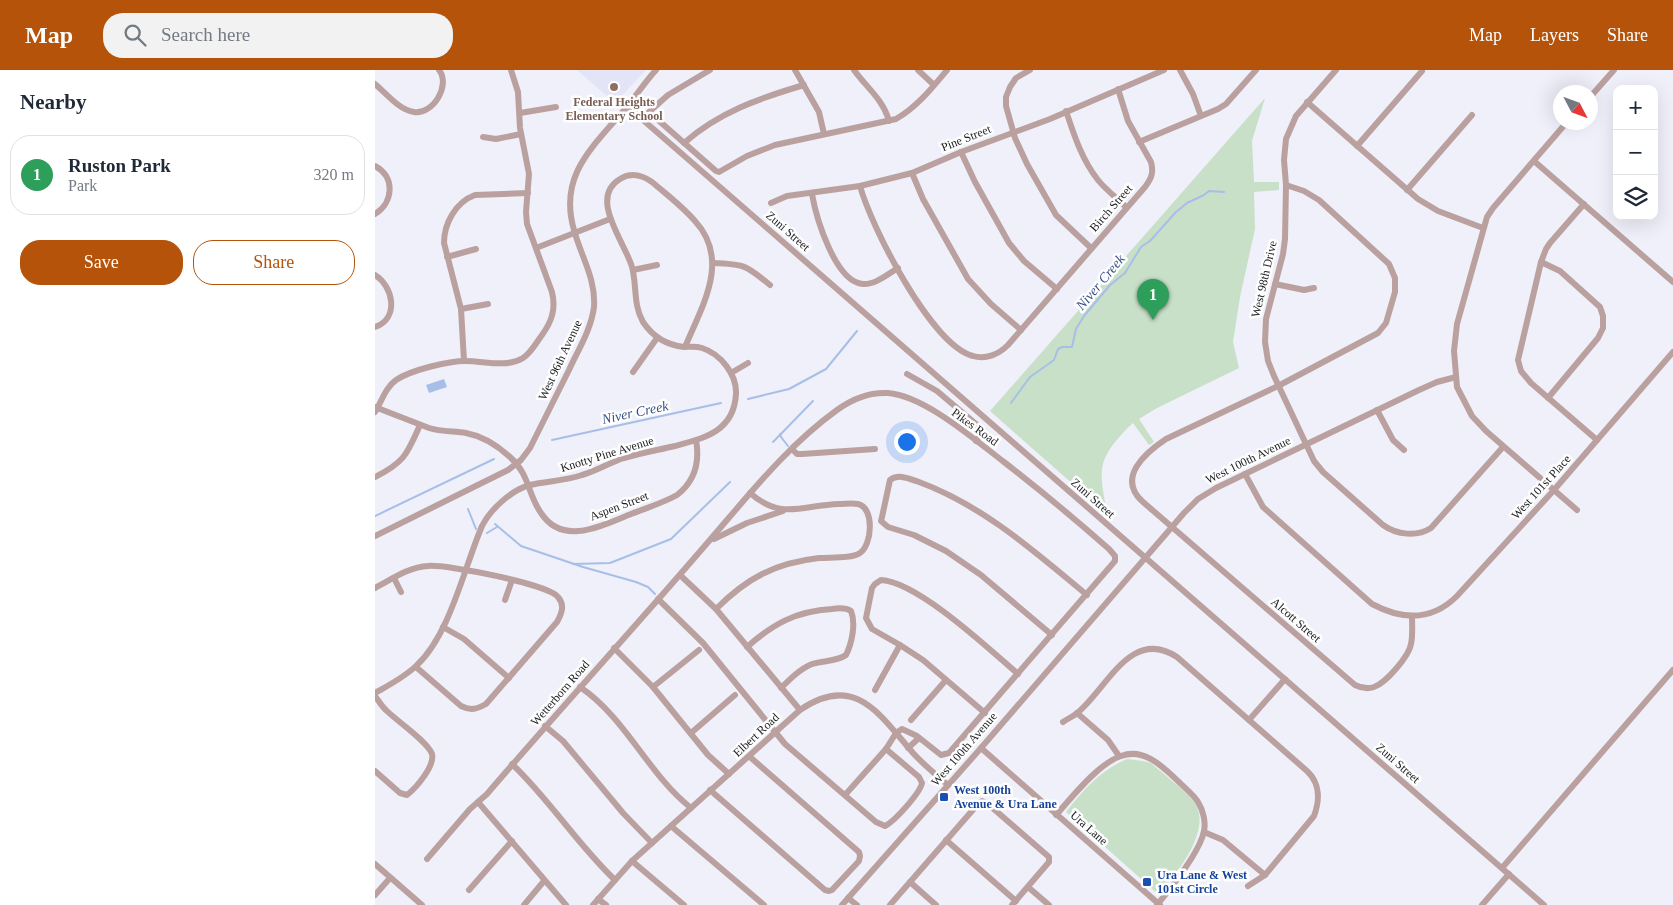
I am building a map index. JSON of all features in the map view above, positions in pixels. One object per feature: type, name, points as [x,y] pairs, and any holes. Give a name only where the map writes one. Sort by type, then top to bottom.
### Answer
[{"type":"street","points":[[375,84],[399,105],[409,111],[419,112],[427,108],[443,89],[443,77],[439,70]]},
{"type":"street","points":[[376,409],[389,387],[401,377],[440,364],[463,361],[515,362],[529,352],[553,317],[553,297],[527,224],[529,174],[521,134],[518,92],[511,70]]},
{"type":"street","name":"West 96th Avenue","points":[[375,536],[517,464],[530,448],[588,330],[594,306],[593,285],[574,232],[569,209],[570,195],[576,171],[588,151],[656,70]]},
{"type":"street","points":[[710,70],[668,95],[649,112],[719,172],[747,156],[775,145],[889,121],[913,108],[947,70]]},
{"type":"street","points":[[795,70],[819,112],[824,134]]},
{"type":"street","points":[[854,70],[881,101],[889,121]]},
{"type":"street","points":[[918,70],[935,85]]},
{"type":"street","points":[[1030,70],[1015,78],[1008,90],[1007,106],[1013,131],[1027,164],[1055,215],[1091,248]]},
{"type":"street","name":"Pine Street","points":[[771,203],[787,196],[860,186],[912,173],[1164,70]]},
{"type":"street","points":[[1181,70],[1201,116]]},
{"type":"street","points":[[1118,89],[1128,121],[1139,142],[1226,104],[1256,70]]},
{"type":"street","name":"West 98th Drive","points":[[1335,70],[1291,124],[1286,139],[1284,160],[1286,186],[1285,239],[1266,319],[1265,335],[1268,360],[1278,386],[1314,461],[1323,472],[1383,525],[1398,532],[1415,534],[1429,530],[1503,447]]},
{"type":"street","points":[[1598,88],[1614,70]]},
{"type":"street","points":[[1357,146],[1422,71]]},
{"type":"street","points":[[684,143],[703,128],[732,110],[753,101],[804,85]]},
{"type":"street","points":[[1307,102],[1407,190],[1437,211],[1483,228]]},
{"type":"street","name":"Zuni Street","points":[[627,106],[1544,905]]},
{"type":"street","points":[[520,113],[556,107]]},
{"type":"street","points":[[1066,111],[1079,147],[1091,169],[1103,186],[1127,207]]},
{"type":"street","points":[[1407,190],[1472,115]]},
{"type":"street","points":[[1560,130],[1493,208],[1483,228],[1457,324],[1454,352],[1456,377],[1461,395],[1472,416],[1503,447],[1577,510]]},
{"type":"street","points":[[483,137],[495,139],[521,134]]},
{"type":"street","name":"Birch Street","points":[[860,186],[872,220],[926,316],[956,346],[972,356],[986,357],[1002,350],[1021,330],[1145,187],[1153,174],[1151,162],[1139,142]]},
{"type":"street","points":[[961,152],[975,182],[1009,243],[1024,261],[1057,288]]},
{"type":"street","points":[[1534,161],[1673,282]]},
{"type":"street","points":[[375,166],[380,169],[389,182],[390,193],[384,206],[375,214]]},
{"type":"street","points":[[912,173],[923,199],[968,279],[991,304],[1021,330]]},
{"type":"street","points":[[685,347],[710,284],[713,263],[707,238],[697,222],[644,177],[636,175],[623,177],[613,185],[607,197],[606,206],[610,219],[625,247],[633,270],[640,315],[649,330],[657,338],[667,343],[685,347],[700,348],[713,354],[726,365],[731,373],[748,363]]},
{"type":"street","points":[[1278,386],[1374,336],[1386,323],[1395,292],[1395,278],[1386,259],[1319,200],[1304,191],[1286,186]]},
{"type":"street","points":[[463,361],[461,309],[447,257],[444,238],[449,221],[455,210],[469,197],[478,194],[529,193]]},
{"type":"street","points":[[812,194],[814,209],[821,228],[845,274],[856,282],[868,284],[898,268]]},
{"type":"street","points":[[1584,204],[1546,249],[1541,262],[1518,360],[1519,366],[1526,378],[1597,440]]},
{"type":"street","points":[[536,248],[610,219]]},
{"type":"street","points":[[447,257],[476,249]]},
{"type":"street","points":[[1541,262],[1560,271],[1600,307],[1603,316],[1603,328],[1598,338],[1548,398]]},
{"type":"street","points":[[713,263],[732,263],[750,268],[770,285]]},
{"type":"street","points":[[633,270],[657,265]]},
{"type":"street","points":[[375,275],[385,284],[392,306],[388,318],[382,324],[375,327]]},
{"type":"street","points":[[1275,284],[1303,290],[1314,288]]},
{"type":"street","points":[[461,309],[488,304]]},
{"type":"street","points":[[633,372],[657,338]]},
{"type":"street","name":"West 101st Place","points":[[1412,616],[1438,609],[1451,602],[1554,490],[1673,352]]},
{"type":"street","name":"Knotty Pine Avenue","points":[[375,694],[416,667],[433,646],[443,627],[478,534],[489,514],[519,490],[529,485],[582,475],[624,458],[708,437],[720,429],[731,414],[736,396],[735,384],[731,373]]},
{"type":"street","points":[[907,374],[937,391],[983,430],[977,441]]},
{"type":"street","name":"West 100th Avenue","points":[[842,905],[1192,504],[1206,493],[1306,443],[1437,382],[1456,377]]},
{"type":"street","name":"Alcott Street","points":[[1278,386],[1185,429],[1166,439],[1150,451],[1136,467],[1132,480],[1137,496],[1350,683],[1359,687],[1372,688],[1381,684],[1403,660],[1411,644],[1412,616]]},
{"type":"street","name":"Pikes Road","points":[[803,439],[836,410],[868,395],[889,393],[909,398],[930,408],[977,441],[1063,509],[1109,549],[1115,558],[1114,564],[1087,595]]},
{"type":"street","name":"Aspen Street","points":[[376,409],[436,430],[466,433],[485,440],[517,464],[525,475],[539,511],[553,525],[575,532],[591,529],[672,498],[682,491],[692,479],[695,471],[698,454],[696,440]]},
{"type":"street","points":[[1377,410],[1393,440],[1405,450]]},
{"type":"street","points":[[375,477],[395,466],[403,459],[420,425]]},
{"type":"street","name":"Wetterborn Road","points":[[427,859],[710,541],[750,493],[791,449],[803,439]]},
{"type":"street","points":[[791,449],[797,454],[875,449]]},
{"type":"street","points":[[1245,474],[1263,507],[1372,604],[1395,614],[1412,616]]},
{"type":"street","points":[[845,795],[902,729],[919,738],[941,755],[947,755],[985,713],[1053,635],[1087,595],[1036,552],[997,523],[943,492],[908,478],[898,476],[892,478],[889,483],[881,520],[885,525],[914,535],[946,551],[981,575],[1053,635]]},
{"type":"street","points":[[716,609],[745,583],[770,569],[808,559],[857,554],[865,549],[869,542],[869,517],[866,510],[859,504],[784,510],[767,506],[750,493]]},
{"type":"street","name":"Wetterborn Road","points":[[710,541],[747,523],[784,510]]},
{"type":"street","points":[[375,588],[411,569],[426,566],[445,566],[512,580],[553,592],[558,596],[563,608],[557,622],[486,704],[470,710],[455,702],[416,667]]},
{"type":"street","points":[[679,575],[716,609],[800,710]]},
{"type":"street","points":[[394,578],[401,592]]},
{"type":"street","points":[[505,600],[512,580]]},
{"type":"street","points":[[985,713],[923,660],[869,626],[866,618],[869,600],[872,588],[877,582],[886,581],[894,583],[937,607],[1019,674]]},
{"type":"street","points":[[658,599],[703,644],[785,744],[882,825],[889,824],[922,786],[919,777],[886,749]]},
{"type":"street","points":[[747,647],[768,630],[790,617],[820,609],[847,609],[852,613],[853,619],[849,648],[844,657],[807,666],[781,688]]},
{"type":"street","points":[[443,627],[464,639],[509,678]]},
{"type":"street","points":[[875,690],[900,645]]},
{"type":"street","points":[[614,648],[653,687],[708,755],[729,774]]},
{"type":"street","points":[[1063,722],[1077,713],[1124,661],[1133,654],[1147,649],[1173,655],[1249,720],[1311,775],[1316,784],[1318,805],[1314,816],[1265,875],[1248,886]]},
{"type":"street","points":[[653,687],[699,650]]},
{"type":"street","points":[[1502,868],[1673,670]]},
{"type":"street","points":[[1249,720],[1285,679]]},
{"type":"street","points":[[911,720],[946,680]]},
{"type":"street","points":[[580,687],[610,714],[665,784],[691,808]]},
{"type":"street","points":[[375,694],[386,710],[427,746],[432,755],[431,765],[407,796],[400,793],[375,771]]},
{"type":"street","name":"Elbert Road","points":[[593,905],[633,861],[710,790],[750,757],[775,732],[800,710],[809,704],[827,697],[840,695],[855,697],[865,702],[897,733],[908,748],[948,785]]},
{"type":"street","points":[[691,733],[735,696]]},
{"type":"street","points":[[1077,713],[1108,740],[1119,756]]},
{"type":"street","points":[[545,726],[563,741],[623,813],[652,843]]},
{"type":"street","points":[[908,748],[919,738]]},
{"type":"street","name":"Ura Lane","points":[[981,748],[1158,904]]},
{"type":"street","points":[[1056,815],[1091,777],[1119,756],[1131,754],[1142,756],[1154,761],[1167,771],[1199,803],[1203,812],[1204,832],[1178,879],[1158,904]]},
{"type":"street","points":[[710,790],[821,887],[831,891],[859,861],[859,852],[750,757]]},
{"type":"street","points":[[512,764],[532,783],[586,850],[615,880]]},
{"type":"street","points":[[890,905],[946,840],[978,804],[983,801],[1049,858],[1049,862],[1014,903],[946,840]]},
{"type":"street","points":[[478,802],[566,905]]},
{"type":"street","points":[[671,826],[763,905]]},
{"type":"street","points":[[1204,832],[1223,840],[1265,875]]},
{"type":"street","points":[[469,890],[512,841]]},
{"type":"street","points":[[633,861],[684,905]]},
{"type":"street","points":[[375,864],[422,905]]},
{"type":"street","points":[[1482,905],[1509,874]]},
{"type":"street","points":[[375,895],[390,878]]},
{"type":"street","points":[[524,905],[545,882]]},
{"type":"street","points":[[910,882],[936,905]]},
{"type":"street","points":[[1028,887],[1049,905]]},
{"type":"street","points":[[598,898],[606,905]]},
{"type":"street","points":[[849,898],[857,905]]},
{"type":"shaded area","name":"Federal Heights Elementary School","points":[[577,70],[646,70],[615,103]]},
{"type":"green space","points":[[1265,98],[1252,141],[1254,182],[1279,182],[1279,190],[1254,192],[1255,229],[1240,297],[1233,342],[1239,368],[1157,408],[1139,419],[1154,442],[1149,445],[1133,423],[1120,436],[1105,458],[1102,470],[1107,514],[990,411]]},
{"type":"green space","points":[[1127,759],[1151,763],[1192,799],[1198,810],[1197,836],[1191,849],[1175,875],[1158,894],[1066,812],[1093,781]]},
{"type":"water","points":[[444,379],[447,387],[429,393],[426,385]]},
{"type":"waterway","name":"Niver Creek","points":[[1011,403],[1030,377],[1054,360],[1058,349],[1072,347],[1076,329],[1084,316],[1110,285],[1125,273],[1141,247],[1150,241],[1176,212],[1187,203],[1209,191],[1224,192]]},
{"type":"waterway","name":"Niver Creek","points":[[748,399],[789,389],[826,369],[857,331]]},
{"type":"waterway","points":[[773,442],[813,401]]},
{"type":"waterway","name":"Niver Creek","points":[[552,440],[721,403]]},
{"type":"waterway","points":[[780,434],[788,446]]},
{"type":"waterway","name":"Niver Creek","points":[[375,516],[494,459]]},
{"type":"waterway","points":[[573,564],[610,563],[671,539],[730,482]]},
{"type":"waterway","points":[[468,509],[476,529]]},
{"type":"waterway","points":[[495,524],[521,546],[583,567],[636,582],[648,587],[655,594]]},
{"type":"waterway","points":[[487,533],[497,527]]},
{"type":"place","name":"Federal Heights Elementary School","points":[[614,87]]},
{"type":"place","name":"Ruston Park","points":[[1153,320]]},
{"type":"place","name":"West 100th Avenue & Ura Lane","points":[[944,797]]},
{"type":"place","name":"Ura Lane & West 101st Circle","points":[[1147,882]]}]
